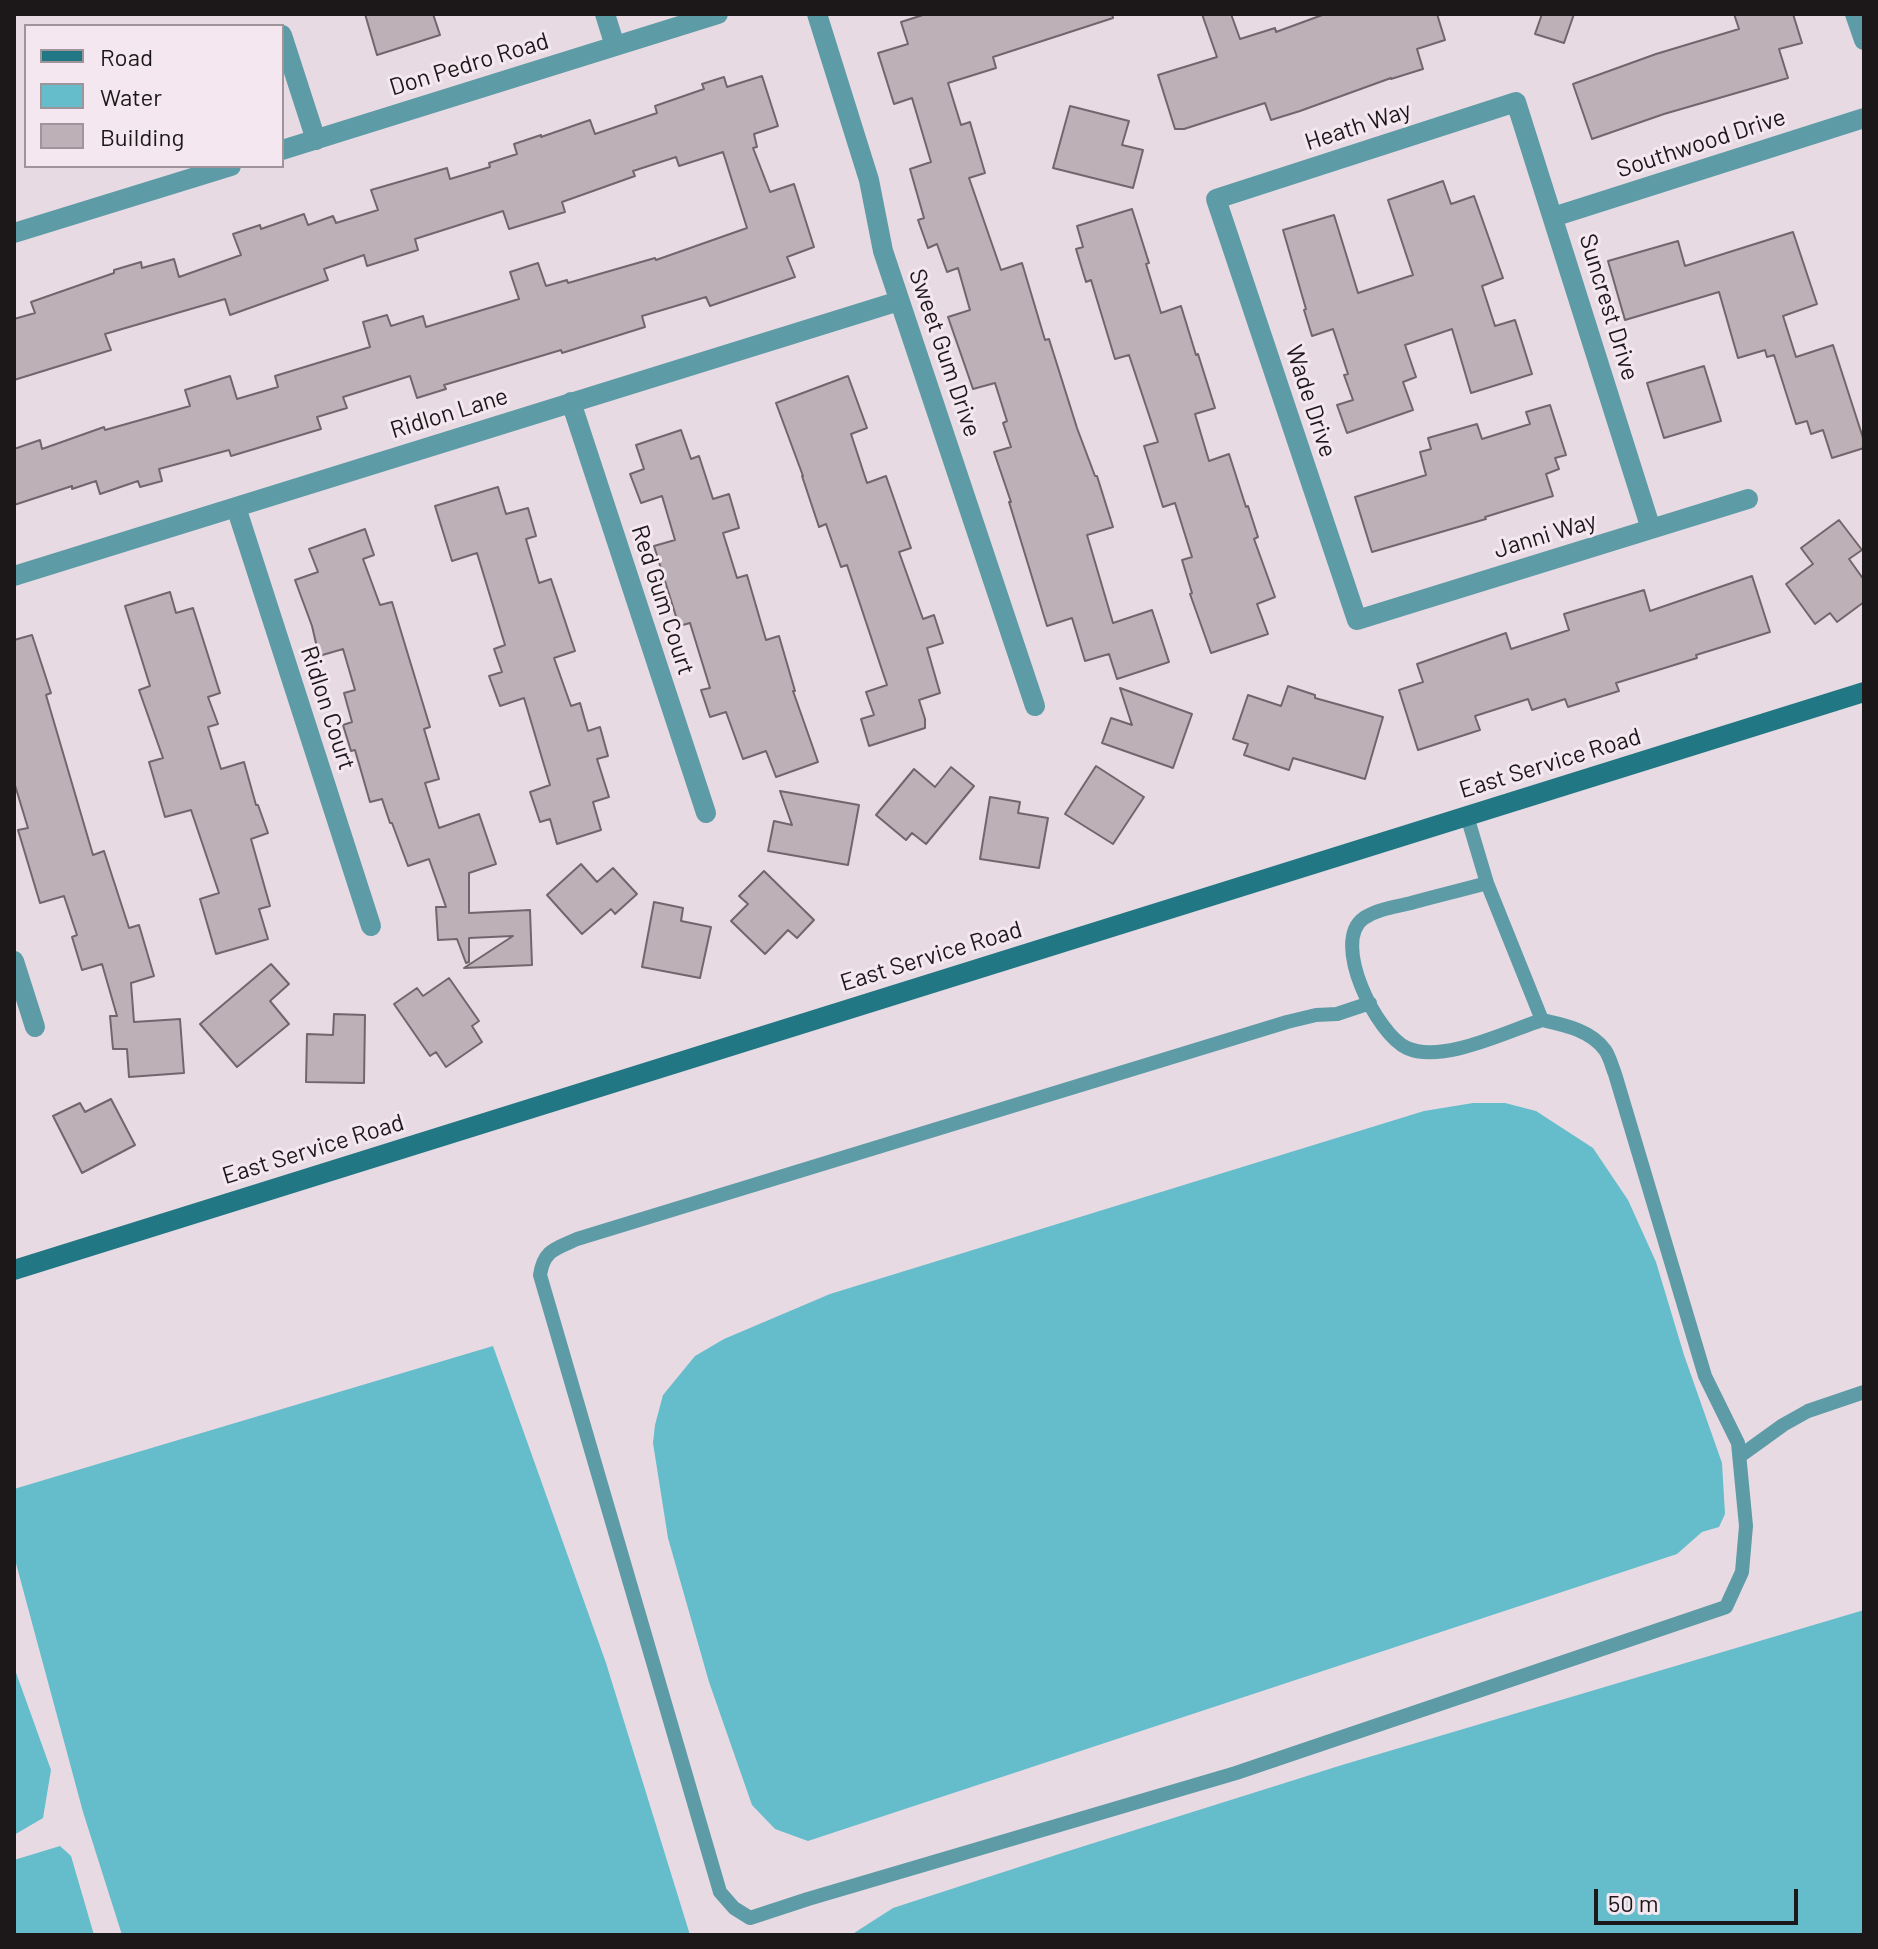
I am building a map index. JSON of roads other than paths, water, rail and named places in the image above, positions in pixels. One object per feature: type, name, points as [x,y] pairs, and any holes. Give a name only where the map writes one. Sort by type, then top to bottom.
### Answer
[{"type":"street","points":[[605,14],[615,46]]},
{"type":"street","name":"Don Pedro Road","points":[[284,149],[718,14]]},
{"type":"street","name":"Sweet Gum Drive","points":[[817,14],[869,180],[883,251],[1035,706]]},
{"type":"street","points":[[1855,14],[1864,40]]},
{"type":"street","points":[[284,41],[316,140]]},
{"type":"street","name":"Heath Way","points":[[1216,199],[1516,102]]},
{"type":"street","name":"Suncrest Drive","points":[[1516,102],[1651,529]]},
{"type":"street","name":"Southwood Drive","points":[[1553,217],[1864,118]]},
{"type":"street","points":[[14,233],[225,168]]},
{"type":"street","name":"Wade Drive","points":[[1216,199],[1357,620]]},
{"type":"street","name":"Ridlon Lane","points":[[14,576],[899,301]]},
{"type":"street","name":"Red Gum Court","points":[[571,402],[706,813]]},
{"type":"street","name":"Janni Way","points":[[1357,620],[1748,499]]},
{"type":"street","name":"Ridlon Court","points":[[236,507],[371,926]]},
{"type":"street","name":"East Service Road","points":[[14,1270],[1864,692]]},
{"type":"street","points":[[14,961],[35,1027]]},
{"type":"lane","points":[[1467,816],[1487,883],[1542,1020]]},
{"type":"lane","points":[[1370,1003],[1337,1014],[1287,1022],[577,1239],[548,1252],[540,1275],[720,1892],[734,1908],[750,1918],[1236,1773],[1726,1607],[1742,1572],[1746,1526],[1738,1443],[1705,1376],[1606,1051],[1594,1039],[1571,1026],[1542,1020],[1463,1049],[1433,1052],[1407,1048],[1382,1027],[1370,1003],[1359,981],[1351,942],[1361,920],[1379,911],[1487,883]]},
{"type":"lane","points":[[1740,1456],[1808,1411],[1864,1392]]},
{"type":"water","points":[[1473,1103],[1505,1103],[1536,1111],[1593,1148],[1628,1200],[1656,1262],[1684,1355],[1722,1463],[1725,1514],[1719,1527],[1702,1532],[1677,1554],[808,1841],[775,1829],[752,1805],[709,1682],[668,1538],[653,1443],[655,1425],[663,1395],[695,1356],[724,1339],[830,1294],[1424,1111]]},
{"type":"water","points":[[493,1346],[606,1663],[690,1935],[122,1935],[83,1812],[14,1556],[14,1489]]},
{"type":"water","points":[[1864,1610],[1864,1935],[851,1935],[893,1908],[1062,1853],[1342,1765]]},
{"type":"water","points":[[14,1667],[51,1770],[43,1818],[14,1835]]},
{"type":"water","points":[[60,1846],[71,1856],[94,1935],[14,1935],[14,1860]]}]
